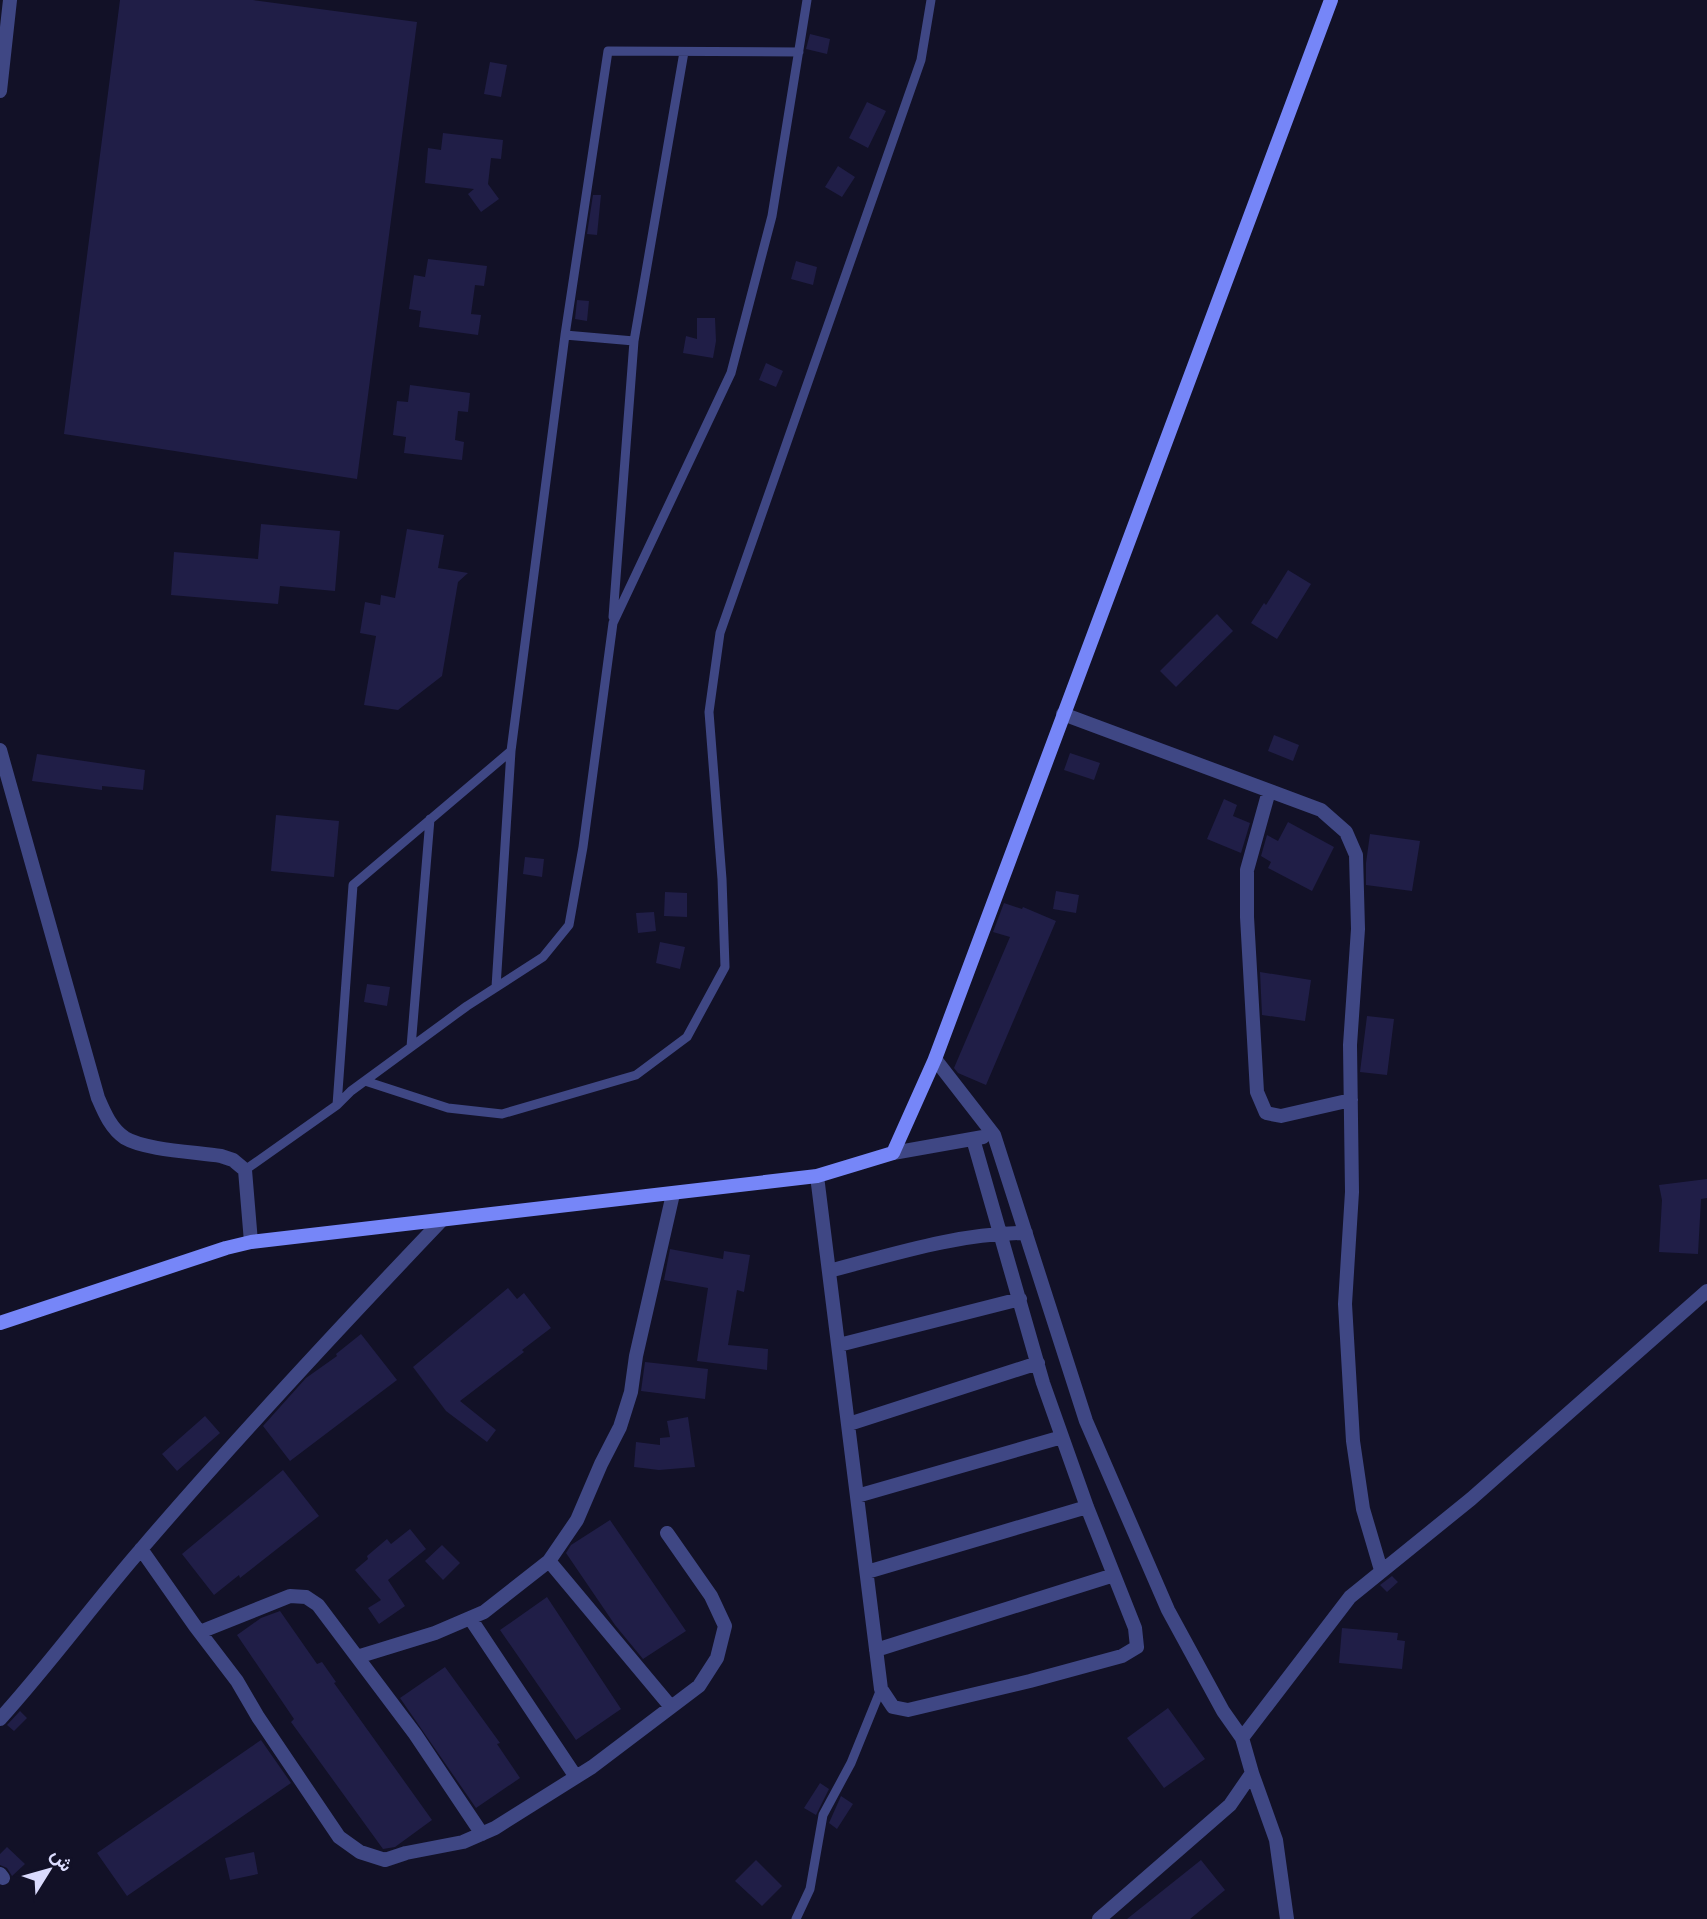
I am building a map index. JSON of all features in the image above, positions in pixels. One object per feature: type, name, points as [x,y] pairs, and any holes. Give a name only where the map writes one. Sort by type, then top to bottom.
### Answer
[{"type":"street","points":[[0,91],[10,0]]},
{"type":"street","points":[[893,1153],[935,1059],[1331,0]]},
{"type":"street","points":[[1063,714],[1321,810],[1346,832],[1356,855],[1358,929],[1350,1045],[1352,1192],[1345,1304],[1353,1427],[1363,1509],[1381,1570]]},
{"type":"street","points":[[0,750],[98,1098],[107,1119],[124,1138],[144,1145],[222,1156],[233,1160],[245,1170],[251,1242]]},
{"type":"street","points":[[1269,791],[1247,870],[1247,917],[1257,1092],[1266,1113],[1282,1115],[1351,1100]]},
{"type":"street","points":[[935,1059],[994,1135],[1086,1421],[1168,1610],[1223,1711],[1242,1738],[1276,1840],[1287,1919]]},
{"type":"street","points":[[0,1323],[251,1242],[817,1176],[893,1153],[994,1135]]},
{"type":"street","points":[[817,1176],[881,1689],[894,1707],[908,1710],[1122,1656],[1137,1647],[1135,1628],[1087,1507],[1038,1363],[973,1139]]},
{"type":"street","points":[[357,1657],[435,1633],[484,1612],[549,1561],[577,1520],[620,1427],[631,1392],[636,1356],[673,1194]]},
{"type":"street","points":[[0,1719],[43,1671],[141,1549],[363,1302],[442,1220]]},
{"type":"street","points":[[830,1271],[934,1244],[1001,1233],[1026,1233]]},
{"type":"street","points":[[1242,1738],[1350,1597],[1471,1499],[1707,1291]]},
{"type":"street","points":[[839,1345],[1020,1299]]},
{"type":"street","points":[[849,1424],[1038,1363]]},
{"type":"street","points":[[858,1496],[1062,1437]]},
{"type":"street","points":[[867,1572],[1087,1507]]},
{"type":"street","points":[[141,1549],[237,1681],[258,1717],[339,1837],[360,1852],[385,1860],[463,1842],[495,1828],[576,1777],[699,1686],[717,1658],[724,1626],[711,1596],[667,1532]]},
{"type":"street","points":[[549,1561],[671,1707]]},
{"type":"street","points":[[876,1650],[1114,1575]]},
{"type":"street","points":[[200,1632],[290,1596],[306,1597],[318,1605],[415,1734],[482,1834]]},
{"type":"street","points":[[470,1618],[576,1777]]},
{"type":"street","points":[[1099,1919],[1230,1805],[1252,1773]]},
{"type":"lane","points":[[613,624],[731,373],[772,216],[807,0]]},
{"type":"lane","points":[[365,1081],[448,1108],[502,1114],[636,1076],[687,1037],[725,967],[722,879],[709,712],[720,633],[921,60],[931,0]]},
{"type":"lane","points":[[496,988],[510,751],[565,335],[608,51],[799,52]]},
{"type":"lane","points":[[245,1170],[337,1105],[411,1047],[543,957],[569,925],[583,847],[613,624],[634,341],[684,52]]},
{"type":"lane","points":[[565,335],[634,341]]},
{"type":"lane","points":[[337,1105],[353,885],[510,751]]},
{"type":"lane","points":[[411,1047],[430,819]]},
{"type":"lane","points":[[796,1919],[810,1889],[823,1815],[851,1763],[881,1689]]},
{"type":"building","points":[[120,0],[253,0],[417,22],[357,479],[64,434]]},
{"type":"building","points":[[810,34],[830,39],[827,54],[806,49]]},
{"type":"building","points":[[490,62],[507,65],[501,97],[484,94]]},
{"type":"building","points":[[867,102],[886,111],[868,148],[849,138]]},
{"type":"building","points":[[443,133],[503,140],[501,159],[491,158],[488,184],[499,199],[481,212],[468,194],[474,189],[425,183],[428,148],[441,150]]},
{"type":"building","points":[[838,166],[855,177],[842,197],[825,187]]},
{"type":"building","points":[[593,195],[601,195],[597,235],[587,234]]},
{"type":"building","points":[[428,259],[487,266],[484,286],[475,285],[471,314],[481,315],[478,335],[419,327],[421,311],[409,309],[414,275],[425,277]]},
{"type":"building","points":[[796,261],[817,267],[813,285],[791,279]]},
{"type":"building","points":[[577,300],[589,301],[587,321],[575,319]]},
{"type":"building","points":[[697,318],[715,318],[716,341],[713,358],[683,353],[686,336],[697,339]]},
{"type":"building","points":[[766,363],[783,371],[776,387],[759,380]]},
{"type":"building","points":[[410,385],[470,393],[468,412],[458,411],[455,440],[464,442],[462,460],[404,453],[406,437],[393,435],[397,401],[408,402]]},
{"type":"building","points":[[261,524],[340,531],[335,591],[280,586],[278,604],[171,595],[174,552],[258,559]]},
{"type":"building","points":[[407,529],[444,535],[438,568],[468,573],[458,582],[442,676],[398,710],[364,705],[376,636],[360,633],[365,602],[380,605],[381,595],[395,598]]},
{"type":"building","points":[[1288,570],[1311,584],[1277,639],[1251,623]]},
{"type":"building","points":[[1217,614],[1233,631],[1176,687],[1160,671]]},
{"type":"building","points":[[1274,735],[1299,745],[1293,761],[1268,751]]},
{"type":"building","points":[[1070,753],[1100,763],[1094,780],[1064,770]]},
{"type":"building","points":[[37,754],[145,770],[143,790],[102,786],[102,790],[32,781]]},
{"type":"building","points":[[1224,799],[1237,805],[1233,816],[1250,823],[1241,853],[1207,839]]},
{"type":"building","points":[[276,815],[339,821],[334,877],[271,871]]},
{"type":"building","points":[[1288,822],[1334,847],[1312,891],[1268,868],[1271,862],[1261,856],[1267,835],[1278,841]]},
{"type":"building","points":[[1370,834],[1420,841],[1412,891],[1366,885]]},
{"type":"building","points":[[525,857],[544,859],[542,877],[523,874]]},
{"type":"building","points":[[1056,891],[1079,895],[1076,913],[1053,909]]},
{"type":"building","points":[[665,892],[687,893],[687,917],[664,916]]},
{"type":"building","points":[[1004,903],[1022,909],[1023,907],[1056,921],[986,1085],[958,1073],[954,1068],[1010,937],[993,932]]},
{"type":"building","points":[[654,912],[656,931],[638,933],[636,913]]},
{"type":"building","points":[[660,942],[685,947],[680,969],[656,963]]},
{"type":"building","points":[[1260,972],[1311,980],[1305,1021],[1262,1015]]},
{"type":"building","points":[[367,984],[390,987],[387,1006],[364,1002]]},
{"type":"building","points":[[1367,1016],[1394,1019],[1387,1075],[1360,1072]]},
{"type":"building","points":[[1707,1179],[1707,1198],[1701,1199],[1698,1254],[1659,1252],[1662,1200],[1659,1185]]},
{"type":"building","points":[[670,1249],[723,1259],[724,1251],[750,1255],[744,1292],[737,1290],[728,1345],[768,1349],[767,1370],[697,1361],[708,1288],[664,1280]]},
{"type":"building","points":[[508,1288],[517,1299],[524,1293],[551,1328],[460,1401],[496,1430],[487,1442],[446,1411],[413,1367]]},
{"type":"building","points":[[361,1334],[397,1380],[290,1461],[263,1426],[306,1378],[337,1356],[336,1354]]},
{"type":"building","points":[[645,1362],[708,1369],[705,1399],[641,1391]]},
{"type":"building","points":[[205,1416],[220,1433],[177,1471],[162,1454]]},
{"type":"building","points":[[688,1417],[695,1467],[659,1470],[634,1467],[636,1442],[660,1445],[660,1438],[670,1437],[667,1421]]},
{"type":"building","points":[[283,1470],[319,1516],[214,1595],[182,1554]]},
{"type":"building","points":[[610,1520],[686,1631],[643,1659],[615,1625],[566,1553],[571,1545]]},
{"type":"building","points":[[410,1529],[426,1549],[388,1580],[405,1606],[379,1624],[368,1608],[381,1600],[355,1570],[387,1539],[391,1544]]},
{"type":"building","points":[[442,1545],[460,1563],[443,1580],[425,1561]]},
{"type":"building","points":[[1392,1576],[1398,1582],[1387,1592],[1380,1585]]},
{"type":"building","points":[[547,1597],[621,1709],[576,1740],[500,1630]]},
{"type":"building","points":[[280,1611],[317,1664],[322,1662],[336,1682],[334,1683],[432,1820],[395,1847],[383,1849],[291,1722],[294,1719],[237,1635],[261,1618]]},
{"type":"building","points":[[1342,1628],[1398,1633],[1397,1640],[1405,1641],[1402,1669],[1339,1663]]},
{"type":"building","points":[[445,1667],[500,1743],[497,1744],[520,1778],[476,1808],[400,1698]]},
{"type":"building","points":[[1168,1708],[1205,1759],[1164,1788],[1127,1738]]},
{"type":"building","points":[[20,1711],[27,1718],[14,1731],[7,1725]]},
{"type":"building","points":[[261,1740],[291,1783],[127,1896],[97,1853]]},
{"type":"building","points":[[820,1783],[829,1789],[816,1815],[804,1808]]},
{"type":"building","points":[[841,1796],[853,1804],[837,1829],[829,1823]]},
{"type":"building","points":[[7,1847],[25,1864],[12,1876],[7,1868],[0,1865],[0,1854]]},
{"type":"building","points":[[254,1852],[258,1874],[230,1880],[225,1858]]},
{"type":"building","points":[[756,1860],[782,1886],[762,1906],[735,1881]]},
{"type":"building","points":[[1201,1860],[1225,1890],[1190,1919],[1127,1919]]}]
